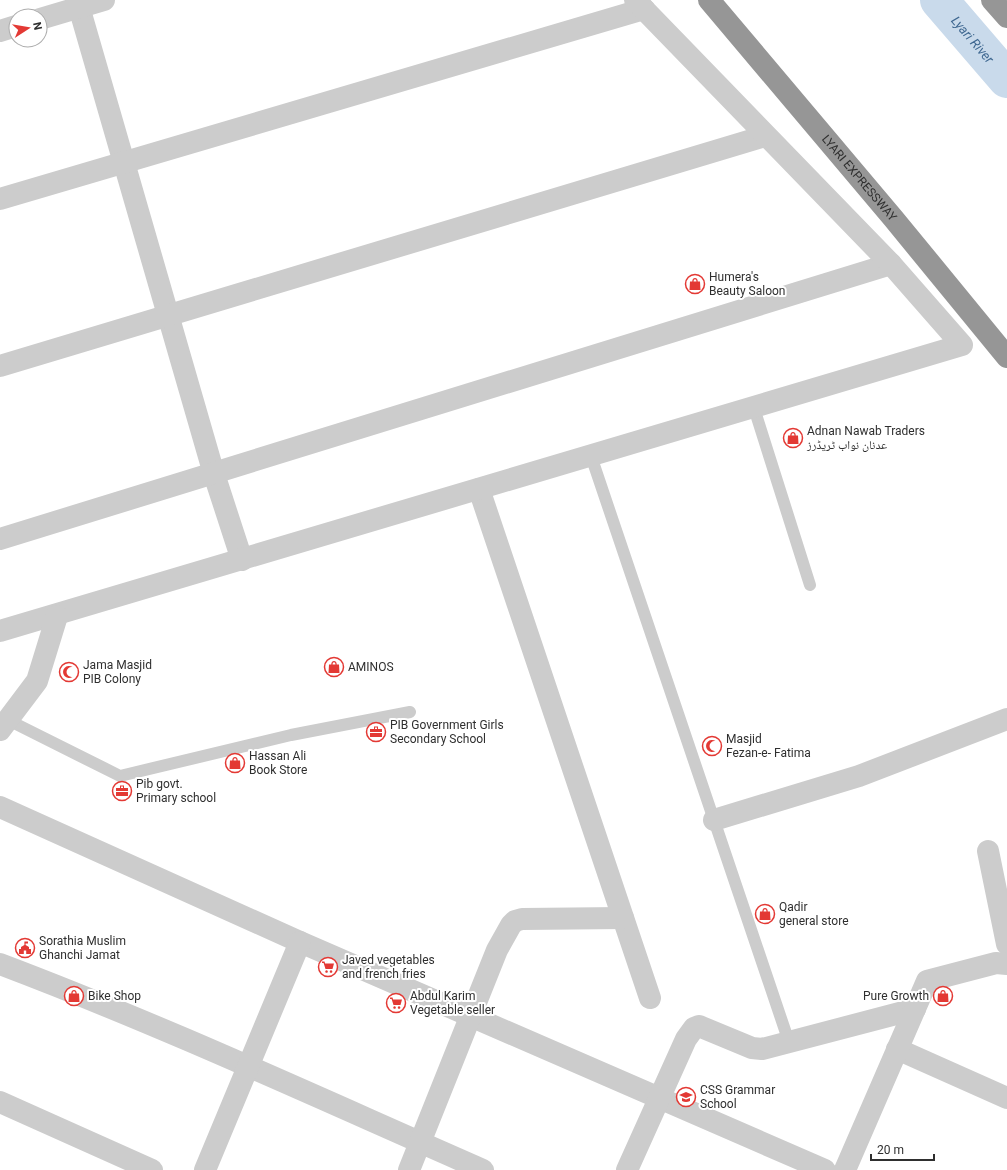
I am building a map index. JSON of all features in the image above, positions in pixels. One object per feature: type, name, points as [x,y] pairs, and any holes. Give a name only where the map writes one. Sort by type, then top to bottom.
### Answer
[{"type":"highway","name":"LYARI EXPRESSWAY","points":[[709,0],[889,212],[1007,357]]},
{"type":"highway","points":[[992,0],[1007,17]]},
{"type":"street","points":[[48,16],[79,4],[104,0]]},
{"type":"street","points":[[79,4],[214,474],[242,560]]},
{"type":"street","points":[[0,199],[639,5],[891,264],[962,345],[57,616],[0,631]]},
{"type":"street","points":[[0,366],[765,136]]},
{"type":"street","points":[[0,539],[891,264]]},
{"type":"street","points":[[479,489],[650,998]]},
{"type":"street","points":[[4,725],[37,681],[57,616]]},
{"type":"street","points":[[714,820],[859,776],[1007,719]]},
{"type":"street","points":[[0,807],[300,942],[825,1170]]},
{"type":"street","points":[[988,851],[1007,944]]},
{"type":"street","points":[[409,1170],[497,950],[515,921],[522,919],[623,918]]},
{"type":"street","points":[[205,1170],[300,942]]},
{"type":"street","points":[[844,1170],[927,981],[996,963],[1007,964]]},
{"type":"street","points":[[0,964],[60,986],[248,1066],[483,1170]]},
{"type":"street","points":[[627,1170],[686,1040],[694,1028],[699,1026],[752,1048],[762,1049],[915,1009]]},
{"type":"street","points":[[897,1049],[1007,1098]]},
{"type":"street","points":[[0,1102],[152,1170]]},
{"type":"lane","points":[[754,408],[810,585]]},
{"type":"lane","points":[[591,456],[789,1042]]},
{"type":"lane","points":[[4,725],[120,776],[292,734],[410,712]]},
{"type":"waterway","name":"Lyari River","points":[[939,0],[1007,79]]},
{"type":"place","name":"Humera's Beauty Saloon","points":[[695,284]]},
{"type":"place","name":"Adnan Nawab Traders عدنان نواب ٹریڈرز","points":[[793,438]]},
{"type":"place","name":"AMINOS","points":[[334,667]]},
{"type":"place","name":"Jama Masjid PIB Colony","points":[[69,672]]},
{"type":"place","name":"PIB Government Girls Secondary School","points":[[376,732]]},
{"type":"place","name":"Masjid Fezan-e- Fatima","points":[[712,746]]},
{"type":"place","name":"Hassan Ali Book Store","points":[[235,763]]},
{"type":"place","name":"Pib govt. Primary school","points":[[122,791]]},
{"type":"place","name":"Qadir general store","points":[[765,914]]},
{"type":"place","name":"Sorathia Muslim Ghanchi Jamat","points":[[25,948]]},
{"type":"place","name":"Javed vegetables and french fries","points":[[328,967]]},
{"type":"place","name":"Bike Shop","points":[[74,996]]},
{"type":"place","name":"Pure Growth","points":[[943,996]]},
{"type":"place","name":"Abdul Karim Vegetable seller","points":[[396,1003]]},
{"type":"place","name":"CSS Grammar School","points":[[686,1097]]}]
